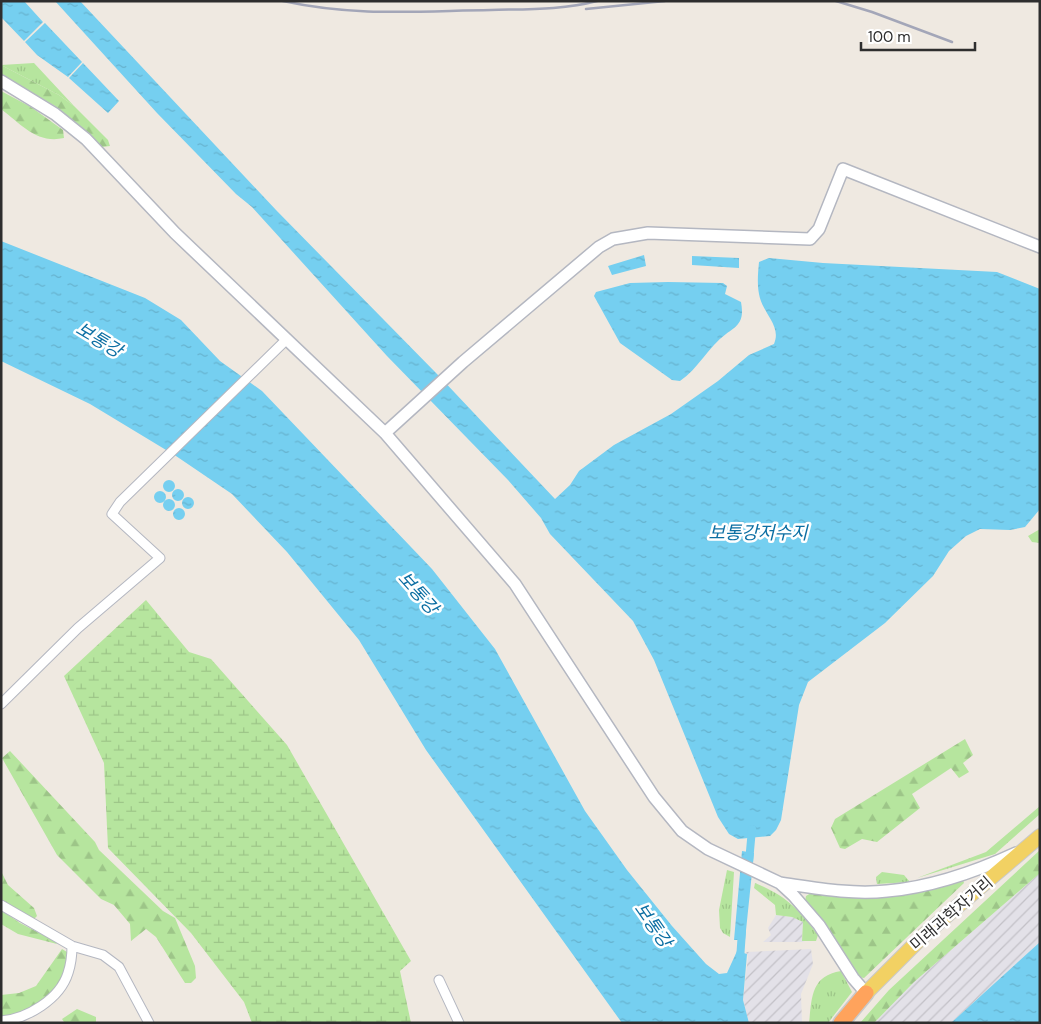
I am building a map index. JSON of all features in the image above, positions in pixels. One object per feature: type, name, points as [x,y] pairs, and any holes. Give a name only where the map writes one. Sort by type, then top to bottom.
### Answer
[{"type":"highway","points":[[841,1023],[866,993]]},
{"type":"main road","points":[[1,81],[55,114],[86,139],[175,233],[385,433],[516,584],[654,797],[682,831],[732,863],[780,884],[804,906],[829,939],[853,978],[866,993]]},
{"type":"main road","points":[[385,433],[408,410],[584,258],[613,239],[648,233],[810,239],[819,229],[843,170],[1040,246]]},
{"type":"main road","name":"미래과학자거리","points":[[866,993],[924,935],[1040,836]]},
{"type":"main road","points":[[780,884],[838,890],[887,891],[944,880],[972,872],[1026,848]]},
{"type":"street","points":[[1,704],[78,628],[160,558],[112,514],[120,502],[287,339]]},
{"type":"street","points":[[1,905],[72,946],[113,961],[119,967],[149,1023]]},
{"type":"street","points":[[1,1021],[16,1020],[27,1015],[58,991],[68,974],[72,946]]},
{"type":"street","points":[[439,980],[459,1023]]},
{"type":"shaded area","points":[[1040,873],[1040,942],[951,1023],[874,1023],[914,982]]},
{"type":"shaded area","points":[[776,915],[792,917],[803,922],[802,941],[805,942],[763,942],[771,935],[768,928]]},
{"type":"shaded area","points":[[811,949],[813,964],[801,994],[802,1023],[749,1023],[743,1000],[748,957],[746,952]]},
{"type":"green space","points":[[34,63],[74,106],[59,95],[1,65]]},
{"type":"green space","points":[[1,65],[59,95],[74,106],[108,140],[110,146],[102,147],[55,106],[1,75]]},
{"type":"green space","points":[[1,91],[31,107],[63,130],[64,138],[54,139],[38,136],[23,127],[1,109]]},
{"type":"green space","points":[[1040,529],[1040,543],[1032,542],[1028,536]]},
{"type":"green space","points":[[146,600],[189,652],[211,659],[287,745],[411,961],[400,971],[411,1023],[252,1023],[244,1002],[191,933],[108,848],[104,763],[64,676]]},
{"type":"green space","points":[[965,739],[973,755],[963,763],[969,772],[959,778],[951,768],[912,794],[920,808],[877,842],[862,839],[845,849],[840,848],[831,828],[835,819]]},
{"type":"green space","points":[[10,751],[95,842],[99,850],[163,911],[175,918],[195,966],[196,978],[191,983],[185,983],[156,937],[146,929],[131,941],[130,924],[114,905],[101,899],[57,855],[2,758]]},
{"type":"green space","points":[[1040,806],[1040,814],[995,854],[917,878],[986,852]]},
{"type":"green space","points":[[1040,850],[1040,873],[914,982],[874,1023],[860,1023],[889,990]]},
{"type":"green space","points":[[727,870],[734,872],[730,937],[723,933],[720,928],[719,910]]},
{"type":"green space","points":[[1,871],[8,885],[34,908],[37,916],[33,920],[1,899]]},
{"type":"green space","points":[[882,872],[904,875],[910,882],[877,884],[876,877]]},
{"type":"green space","points":[[963,880],[964,883],[864,978],[858,977],[805,901],[806,896],[811,893]]},
{"type":"green space","points":[[755,883],[783,898],[798,910],[818,935],[816,941],[802,941],[803,922],[792,917],[776,915],[775,905],[754,888]]},
{"type":"green space","points":[[1,910],[20,923],[55,941],[57,944],[18,934],[1,924]]},
{"type":"green space","points":[[62,949],[67,952],[67,962],[65,972],[56,988],[42,1002],[25,1013],[1,1018],[1,995],[19,993],[36,986]]},
{"type":"green space","points":[[841,971],[852,992],[828,1023],[809,1023],[812,997],[818,983],[823,978]]},
{"type":"green space","points":[[77,1009],[96,1017],[96,1023],[54,1023],[64,1022],[62,1019]]},
{"type":"water","points":[[1,1],[24,1],[43,22],[24,41],[1,17]]},
{"type":"water","name":"보통강저수지","points":[[55,1],[80,1],[276,210],[438,375],[555,499],[570,485],[579,471],[614,445],[671,414],[718,381],[749,355],[774,344],[776,337],[774,325],[761,301],[758,286],[759,262],[769,258],[823,263],[997,272],[1040,289],[1040,509],[1025,527],[1010,530],[980,529],[966,536],[949,551],[933,576],[885,623],[808,682],[799,705],[781,820],[776,830],[770,836],[738,839],[729,834],[718,817],[654,660],[633,621],[550,534],[541,518],[508,480],[387,356],[252,207],[236,194],[157,113]]},
{"type":"water","points":[[45,23],[82,62],[68,77],[37,55],[25,42]]},
{"type":"water","points":[[83,63],[119,101],[108,113],[69,78]]},
{"type":"water","name":"보통강","points":[[1,241],[145,298],[181,320],[220,361],[262,391],[432,569],[495,649],[585,811],[627,870],[672,926],[706,964],[719,974],[727,973],[737,951],[747,954],[743,1000],[749,1023],[622,1023],[426,750],[359,640],[287,552],[232,494],[176,456],[90,404],[1,361]]},
{"type":"water","points":[[644,255],[646,266],[612,275],[608,266]]},
{"type":"water","points":[[692,256],[739,258],[739,268],[692,265]]},
{"type":"water","points":[[630,283],[723,283],[727,286],[725,294],[741,302],[742,307],[742,316],[737,325],[720,339],[680,381],[672,380],[620,343],[594,296],[596,292]]},
{"type":"water","points":[[167,480],[171,480],[175,486],[171,492],[167,492],[163,488],[163,484]]},
{"type":"water","points":[[176,489],[180,489],[184,495],[180,501],[176,501],[172,497],[172,493]]},
{"type":"water","points":[[158,491],[162,491],[166,497],[162,503],[158,503],[154,499],[154,495]]},
{"type":"water","points":[[186,497],[190,497],[194,503],[190,509],[186,509],[182,505],[182,501]]},
{"type":"water","points":[[167,499],[171,499],[175,505],[171,511],[167,511],[163,507],[163,503]]},
{"type":"water","points":[[177,508],[181,508],[185,514],[181,520],[177,520],[173,516],[173,512]]},
{"type":"water","points":[[742,851],[754,853],[745,940],[734,940]]},
{"type":"water","points":[[1040,942],[1040,1023],[951,1023]]},
{"type":"waterway","points":[[749,862],[752,829]]},
{"type":"waterway","points":[[740,960],[742,931]]},
{"type":"railway","points":[[283,1],[336,9],[387,12],[544,8],[571,6],[597,1]]},
{"type":"railway","points":[[586,9],[665,1]]},
{"type":"railway","points":[[836,1],[872,12],[952,42]]}]
